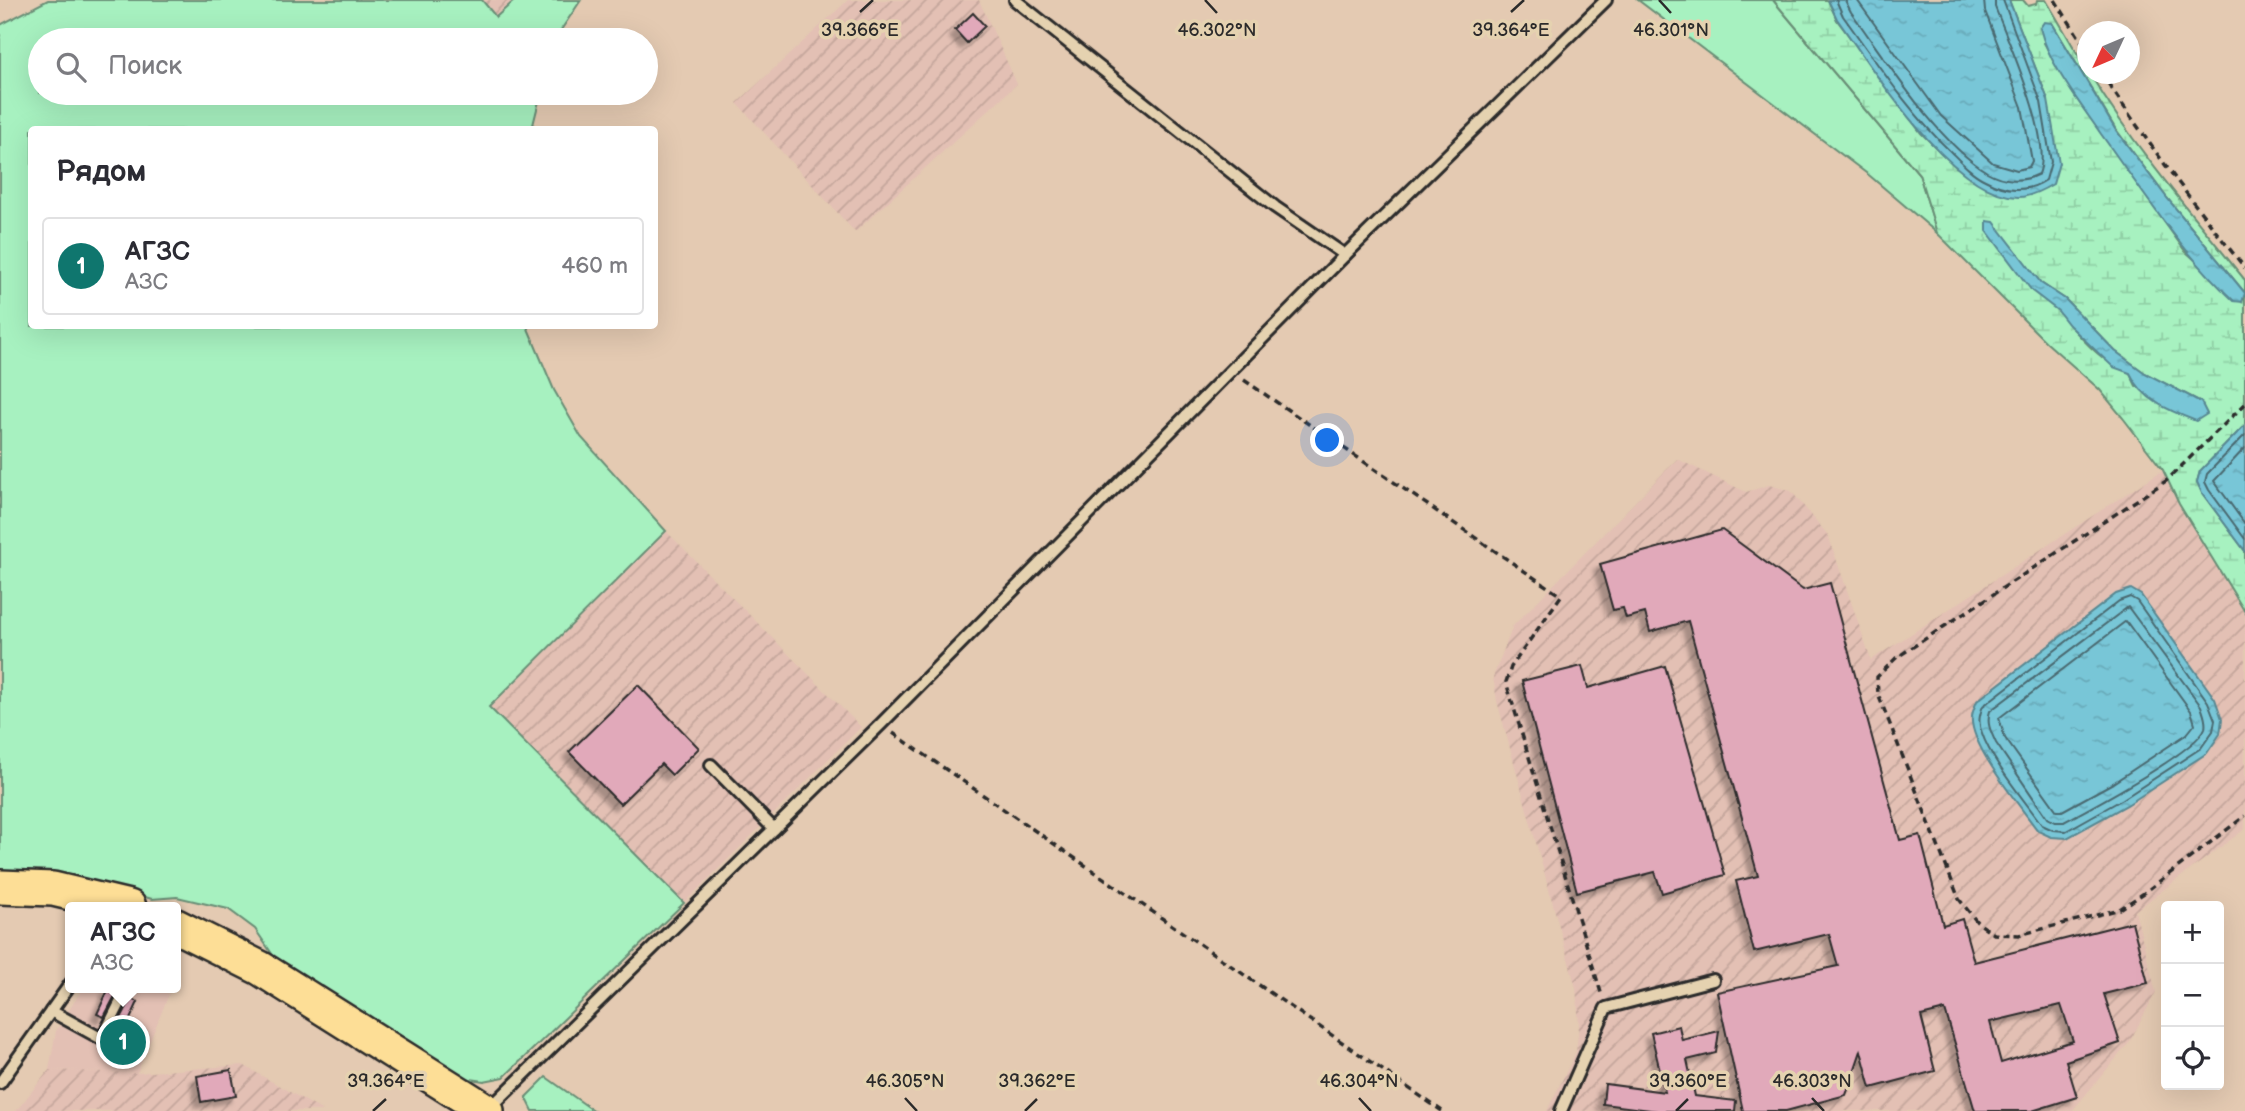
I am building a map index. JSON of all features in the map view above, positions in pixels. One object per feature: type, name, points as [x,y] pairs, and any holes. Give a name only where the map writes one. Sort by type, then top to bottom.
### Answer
[{"type":"main road","points":[[0,887],[53,890],[105,902]]},
{"type":"main road","points":[[181,928],[260,968],[487,1111]]},
{"type":"lane","points":[[1015,0],[1275,207],[1345,255]]},
{"type":"lane","points":[[487,1111],[881,724],[1345,255],[1606,0]]},
{"type":"lane","points":[[711,765],[774,829]]},
{"type":"lane","points":[[1561,1111],[1606,1008],[1713,980]]},
{"type":"lane","points":[[0,1083],[65,992]]},
{"type":"lane","points":[[51,1012],[102,1039],[125,993]]},
{"type":"path","points":[[2055,0],[2077,34]]},
{"type":"path","points":[[2109,84],[2174,178],[2245,268]]},
{"type":"path","points":[[1231,371],[1561,596],[1511,667],[1506,682],[1606,1008]]},
{"type":"path","points":[[2245,404],[2166,481],[1896,658],[1877,677],[1878,694],[1959,899],[1977,922],[1994,934],[2019,934],[2120,909],[2245,816]]},
{"type":"path","points":[[881,724],[1442,1111]]},
{"type":"shaded area","points":[[482,0],[515,0],[496,17]]},
{"type":"shaded area","points":[[848,0],[979,0],[1017,84],[855,232],[737,103]]},
{"type":"shaded area","points":[[1677,459],[1746,492],[1769,485],[1791,491],[1828,535],[1871,660],[2163,470],[2179,504],[2245,612],[2245,829],[2135,911],[2156,992],[2129,1043],[2072,1111],[1547,1111],[1576,1052],[1579,1025],[1576,988],[1497,701],[1493,677],[1513,626]]},
{"type":"shaded area","points":[[666,531],[861,727],[684,903],[489,707]]},
{"type":"shaded area","points":[[80,993],[169,994],[137,1073],[49,1070],[56,1031]]},
{"type":"shaded area","points":[[243,1065],[323,1111],[16,1111],[49,1070],[137,1073]]},
{"type":"green space","points":[[48,0],[482,0],[496,17],[515,0],[581,0],[562,28],[28,28],[28,105],[538,105],[533,126],[28,126],[28,329],[528,329],[554,390],[581,437],[666,531],[489,707],[684,903],[504,1077],[484,1081],[464,1078],[277,961],[255,929],[228,909],[177,897],[152,899],[106,886],[0,871],[0,25]]},
{"type":"green space","points":[[1638,0],[1773,0],[1919,174],[1937,233],[1870,176]]},
{"type":"green space","points":[[1773,0],[1828,0],[1837,20],[1921,133],[1956,167],[2048,100],[2009,0],[2023,0],[2028,6],[2036,4],[2037,0],[2046,0],[2077,53],[2077,65],[2052,23],[2044,43],[2074,95],[2185,251],[2242,302],[2245,294],[2245,425],[2200,471],[2197,482],[2202,493],[2245,551],[2245,612],[2179,504],[2163,470],[2123,418],[2100,390],[2047,343],[1937,233],[1919,174]],"holes":[[[2025,263],[2041,283],[2065,299],[2115,351],[2145,373],[2201,402],[2136,386],[2130,373],[2099,355],[2071,326]]]},
{"type":"green space","points":[[2089,84],[2096,84],[2125,128],[2245,280],[2245,293],[2167,198],[2115,128]]},
{"type":"green space","points":[[546,1077],[594,1111],[533,1111],[526,1097]]},
{"type":"water","points":[[1828,0],[2009,0],[2048,100],[2059,163],[2053,184],[2041,191],[2018,197],[1993,191],[1967,176],[1941,153],[1893,97],[1837,19]]},
{"type":"water","points":[[2044,22],[2052,23],[2077,65],[2077,84],[2088,84],[2115,129],[2167,198],[2245,293],[2242,302],[2234,301],[2215,282],[2163,221],[2066,83],[2050,56],[2040,28]]},
{"type":"water","points":[[1987,221],[1994,222],[2041,283],[2065,299],[2115,351],[2145,373],[2201,402],[2207,414],[2196,421],[2167,409],[2149,397],[2130,373],[2113,367],[2058,311],[2032,291],[1987,231]]},
{"type":"water","points":[[2245,425],[2245,551],[2202,493],[2197,482],[2200,471]]},
{"type":"water","points":[[2131,589],[2141,595],[2215,699],[2222,719],[2220,734],[2207,753],[2127,805],[2067,838],[2051,837],[2038,831],[1987,759],[1973,729],[1973,711],[1977,701],[2116,594]]},
{"type":"building","points":[[973,13],[985,26],[967,43],[955,30]]},
{"type":"building","points":[[1722,530],[1803,590],[1830,583],[1900,840],[1920,835],[1943,925],[1962,919],[1974,962],[2132,922],[2148,983],[2104,994],[2120,1043],[2066,1061],[2077,1097],[2032,1111],[1975,1111],[1945,1010],[1921,1016],[1935,1071],[1871,1088],[1861,1051],[1846,1095],[1786,1111],[1743,1111],[1717,992],[1838,966],[1829,934],[1754,952],[1736,881],[1758,876],[1688,621],[1650,632],[1645,613],[1626,618],[1623,608],[1613,610],[1600,564]],"holes":[[[2061,1005],[2073,1041],[2001,1063],[1990,1022]]]},
{"type":"building","points":[[1582,666],[1588,688],[1665,666],[1725,875],[1662,893],[1655,872],[1577,892],[1522,681]]},
{"type":"building","points":[[638,685],[699,748],[672,775],[661,764],[620,804],[569,752]]},
{"type":"building","points":[[107,993],[116,994],[104,1017],[97,1014]]},
{"type":"building","points":[[131,999],[138,1002],[126,1028],[118,1024]]},
{"type":"building","points":[[1679,1026],[1682,1040],[1719,1031],[1716,1053],[1687,1060],[1695,1096],[1736,1101],[1735,1111],[1658,1111],[1603,1104],[1605,1084],[1665,1092],[1651,1033]]},
{"type":"building","points":[[231,1070],[236,1096],[201,1102],[197,1076]]},
{"type":"place","name":"АГЗС","points":[[123,1042]]}]
